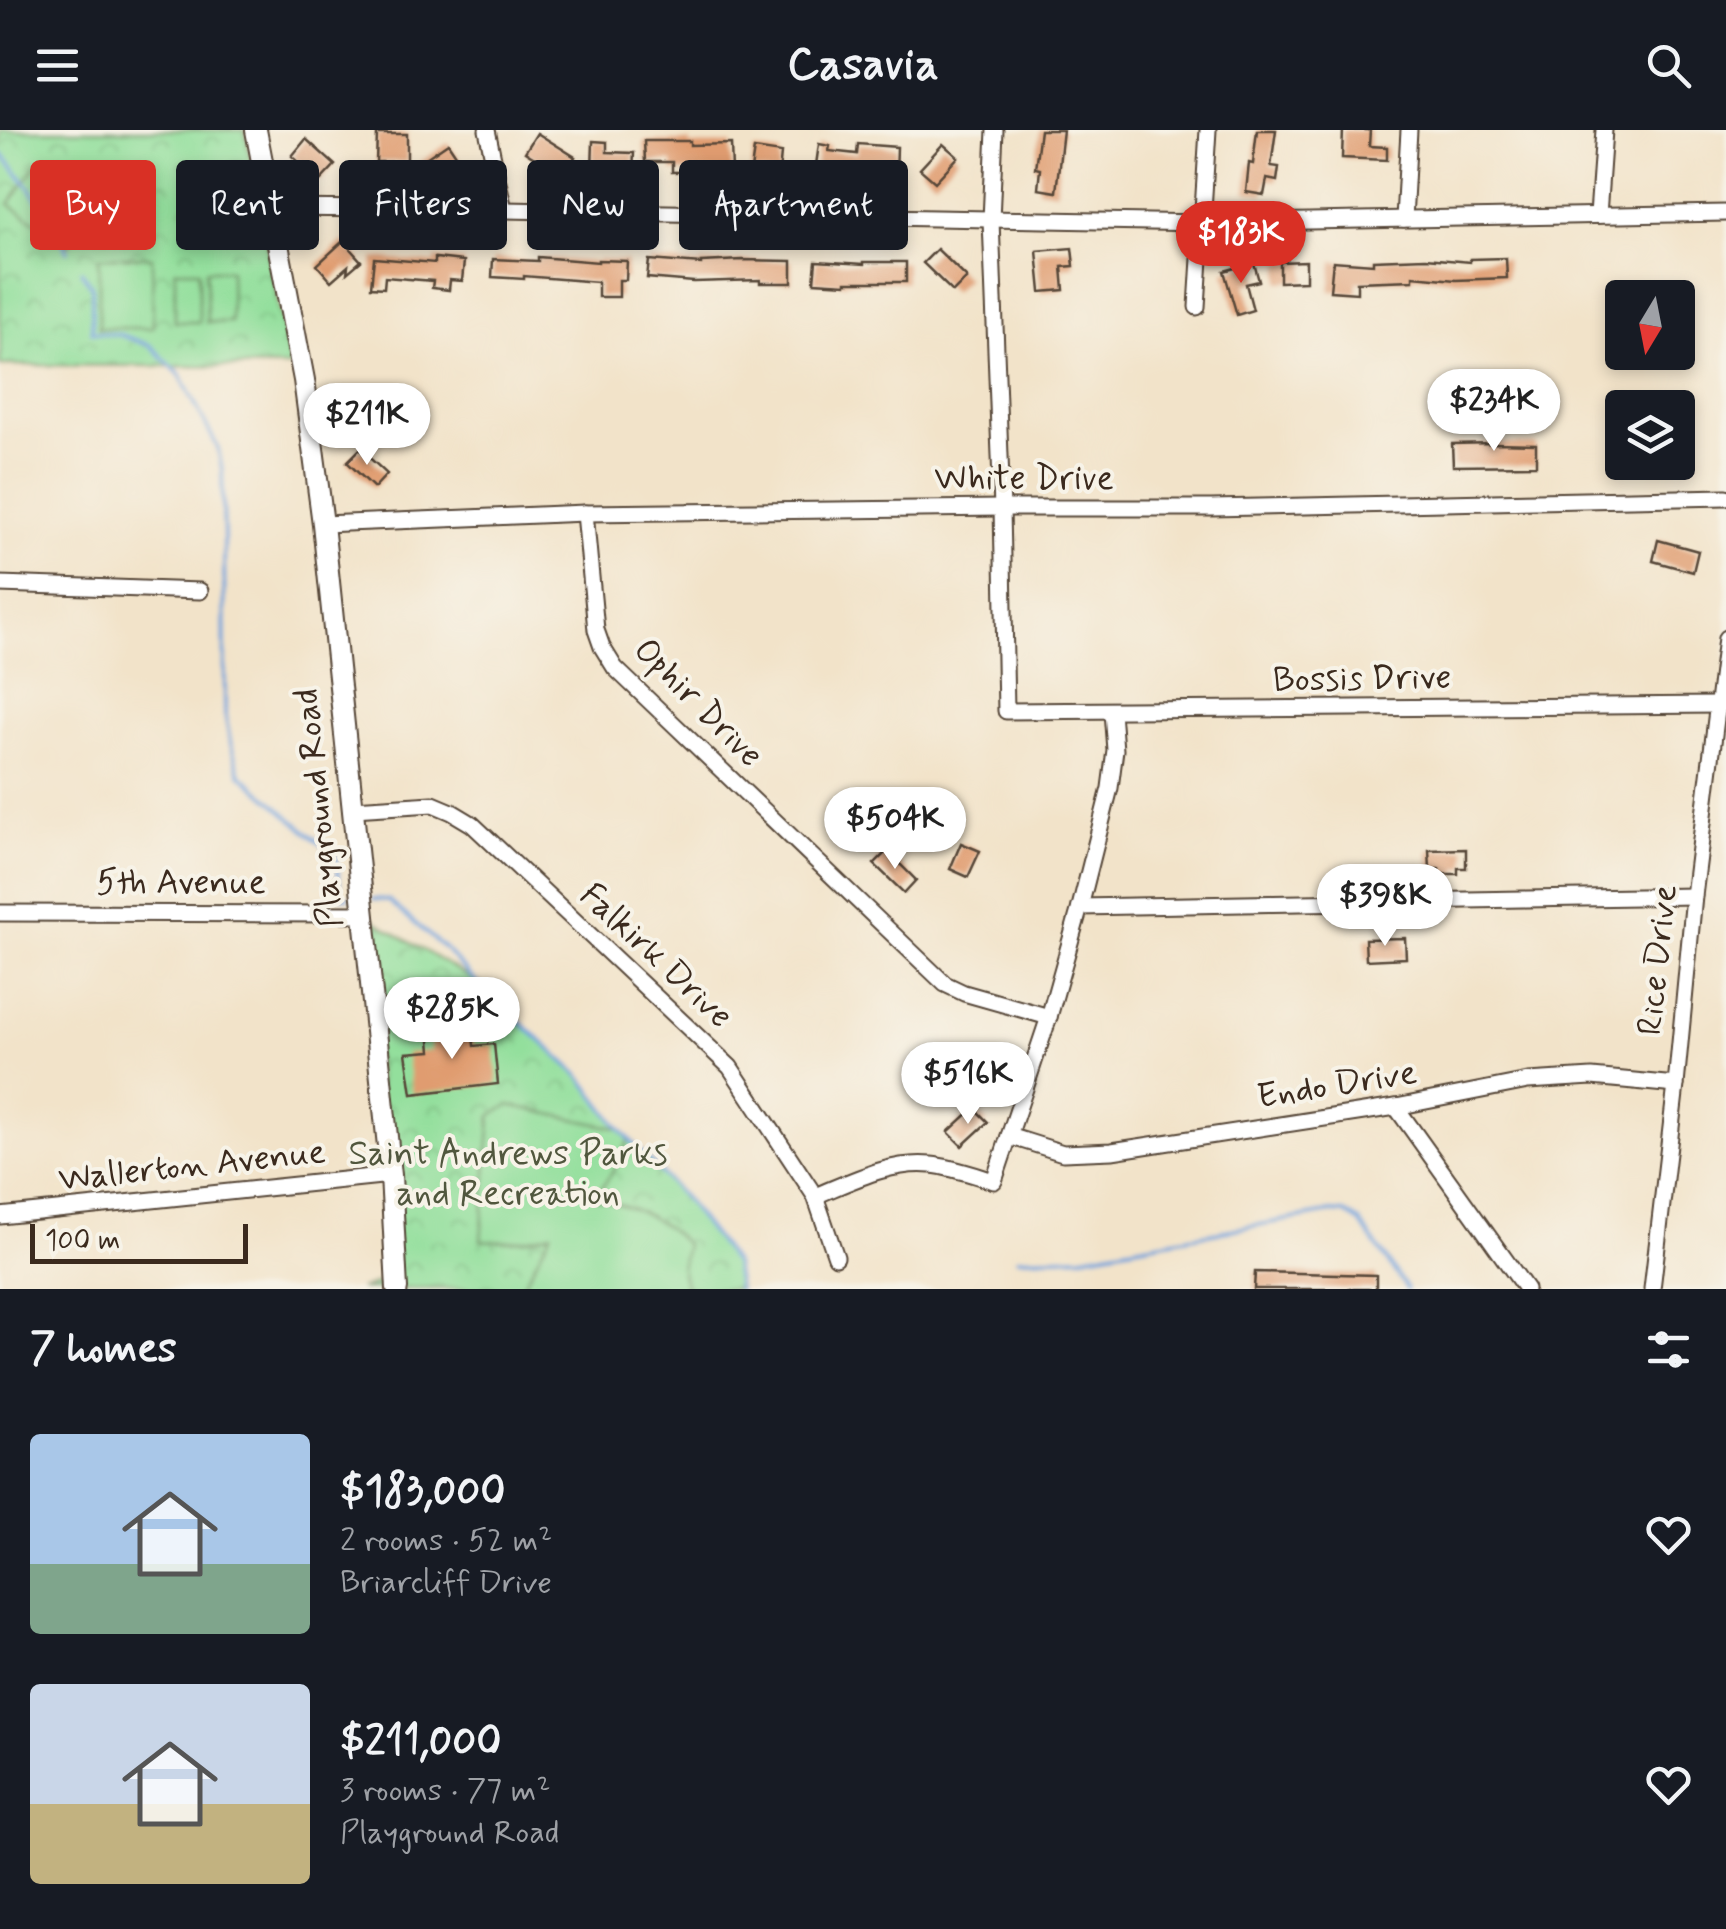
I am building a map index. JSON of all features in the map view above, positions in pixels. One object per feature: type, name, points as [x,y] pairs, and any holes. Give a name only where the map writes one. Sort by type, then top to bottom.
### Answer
[{"type":"main road","name":"Playground Road","points":[[256,130],[262,160]]},
{"type":"main road","name":"Playground Road","points":[[280,250],[304,380],[323,524],[391,1175],[397,1289]]},
{"type":"street","points":[[487,130],[493,160]]},
{"type":"street","points":[[994,130],[991,220],[1002,508]]},
{"type":"street","points":[[1197,307],[1208,130]]},
{"type":"street","points":[[1404,219],[1409,130]]},
{"type":"street","points":[[1598,215],[1604,130]]},
{"type":"street","points":[[507,210],[1202,223],[1726,213]]},
{"type":"street","name":"White Drive","points":[[323,524],[585,513],[1230,508],[1726,497]]},
{"type":"street","name":"Bossis Drive","points":[[1002,508],[1006,711],[1718,706]]},
{"type":"street","name":"Ophir Drive","points":[[585,513],[596,630],[615,668],[945,984],[1049,1017]]},
{"type":"street","points":[[0,584],[200,591]]},
{"type":"street","name":"Rice Drive","points":[[1652,1289],[1726,638]]},
{"type":"street","points":[[815,1196],[897,1166],[933,1165],[994,1181],[1049,1017],[1080,908],[1110,788],[1115,750],[1112,712]]},
{"type":"street","name":"Falkirk Drive","points":[[352,810],[432,804],[472,824],[730,1067],[815,1196],[836,1257]]},
{"type":"street","points":[[1080,908],[1694,896]]},
{"type":"street","name":"5th Avenue","points":[[0,913],[363,914]]},
{"type":"street","name":"Endo Drive","points":[[1009,1136],[1063,1153],[1080,1154],[1396,1107],[1528,1080],[1592,1077],[1676,1085]]},
{"type":"street","points":[[1396,1107],[1526,1289]]},
{"type":"street","name":"Wallerton Avenue","points":[[0,1216],[391,1175]]},
{"type":"green space","points":[[0,130],[245,130],[251,160],[176,160],[176,250],[268,250],[290,367],[0,365]]},
{"type":"green space","points":[[30,174],[30,218],[9,204]]},
{"type":"green space","points":[[99,257],[152,257],[153,328],[99,328]]},
{"type":"green space","points":[[175,270],[199,270],[199,322],[175,322]]},
{"type":"green space","points":[[206,270],[230,270],[231,322],[207,322]]},
{"type":"green space","name":"Saint Andrews Parks and Recreation","points":[[363,914],[475,981],[580,1076],[734,1263],[739,1289],[360,1289],[396,1277]]},
{"type":"green space","points":[[509,1105],[620,1129],[629,1139],[595,1198],[645,1214],[686,1245],[681,1268],[686,1289],[521,1289],[551,1233],[516,1240],[481,1240],[491,1116]]},
{"type":"building","points":[[1040,130],[1063,130],[1056,192],[1038,189],[1040,169],[1035,168]]},
{"type":"building","points":[[1257,130],[1276,130],[1271,166],[1279,167],[1277,181],[1267,179],[1264,195],[1246,192]]},
{"type":"building","points":[[1343,130],[1370,130],[1369,146],[1387,147],[1387,160],[1342,158]]},
{"type":"building","points":[[537,133],[575,157],[538,160],[525,152]]},
{"type":"building","points":[[377,134],[407,134],[407,160],[376,160]]},
{"type":"building","points":[[306,139],[335,165],[320,181],[319,160],[296,160],[292,156]]},
{"type":"building","points":[[593,141],[607,142],[607,152],[634,153],[634,160],[592,160]]},
{"type":"building","points":[[644,141],[731,144],[732,160],[679,160],[679,172],[672,172],[672,162],[645,160]]},
{"type":"building","points":[[448,143],[459,160],[423,160]]},
{"type":"building","points":[[819,144],[830,146],[829,151],[857,154],[858,144],[897,147],[897,160],[817,160]]},
{"type":"building","points":[[943,144],[958,157],[935,182],[920,169]]},
{"type":"building","points":[[754,149],[781,153],[780,160],[752,160]]},
{"type":"building","points":[[339,245],[339,250],[351,250],[361,261],[347,273],[348,266],[331,281],[317,265]]},
{"type":"building","points":[[1072,248],[1074,266],[1062,267],[1064,290],[1041,292],[1037,251]]},
{"type":"building","points":[[937,249],[967,278],[953,292],[923,263]]},
{"type":"building","points":[[538,257],[627,261],[626,280],[619,280],[619,297],[598,297],[598,282],[492,277],[493,259],[538,261]]},
{"type":"building","points":[[374,258],[464,261],[462,281],[450,280],[449,290],[432,288],[433,281],[385,277],[384,288],[371,287]]},
{"type":"building","points":[[1426,258],[1470,262],[1506,258],[1507,278],[1456,280],[1413,276],[1413,280],[1357,282],[1357,293],[1330,291],[1333,261],[1373,264],[1373,260]]},
{"type":"building","points":[[649,260],[701,264],[792,261],[792,283],[647,278]]},
{"type":"building","points":[[816,261],[906,262],[906,282],[814,282]]},
{"type":"building","points":[[1306,261],[1306,281],[1280,282],[1280,262]]},
{"type":"building","points":[[1254,263],[1259,281],[1246,284],[1253,310],[1237,315],[1224,271]]},
{"type":"building","points":[[1452,444],[1536,444],[1536,465],[1453,466]]},
{"type":"building","points":[[360,449],[387,474],[374,488],[347,462]]},
{"type":"building","points":[[1658,540],[1698,551],[1693,572],[1653,561]]},
{"type":"building","points":[[961,843],[980,851],[968,877],[950,869]]},
{"type":"building","points":[[1466,849],[1466,868],[1458,868],[1458,874],[1439,874],[1439,869],[1430,869],[1429,850]]},
{"type":"building","points":[[887,851],[916,880],[904,893],[874,864]]},
{"type":"building","points":[[1405,938],[1406,958],[1366,960],[1365,939]]},
{"type":"building","points":[[472,1023],[474,1046],[494,1044],[498,1084],[412,1094],[406,1053],[431,1051],[429,1029]]},
{"type":"building","points":[[974,1108],[988,1122],[962,1146],[948,1132]]},
{"type":"building","points":[[1255,1272],[1376,1275],[1376,1289],[1254,1289]]},
{"type":"waterway","points":[[0,152],[31,189],[68,251]]},
{"type":"waterway","points":[[81,271],[92,287],[92,332],[121,335],[151,346],[180,375],[218,448],[224,537],[225,713],[230,741],[240,774],[336,857],[341,897],[348,897]]},
{"type":"waterway","points":[[374,899],[388,900],[580,1076],[734,1263],[738,1289]]},
{"type":"waterway","points":[[1018,1258],[1083,1256],[1332,1212],[1345,1213],[1360,1222],[1407,1289]]}]
